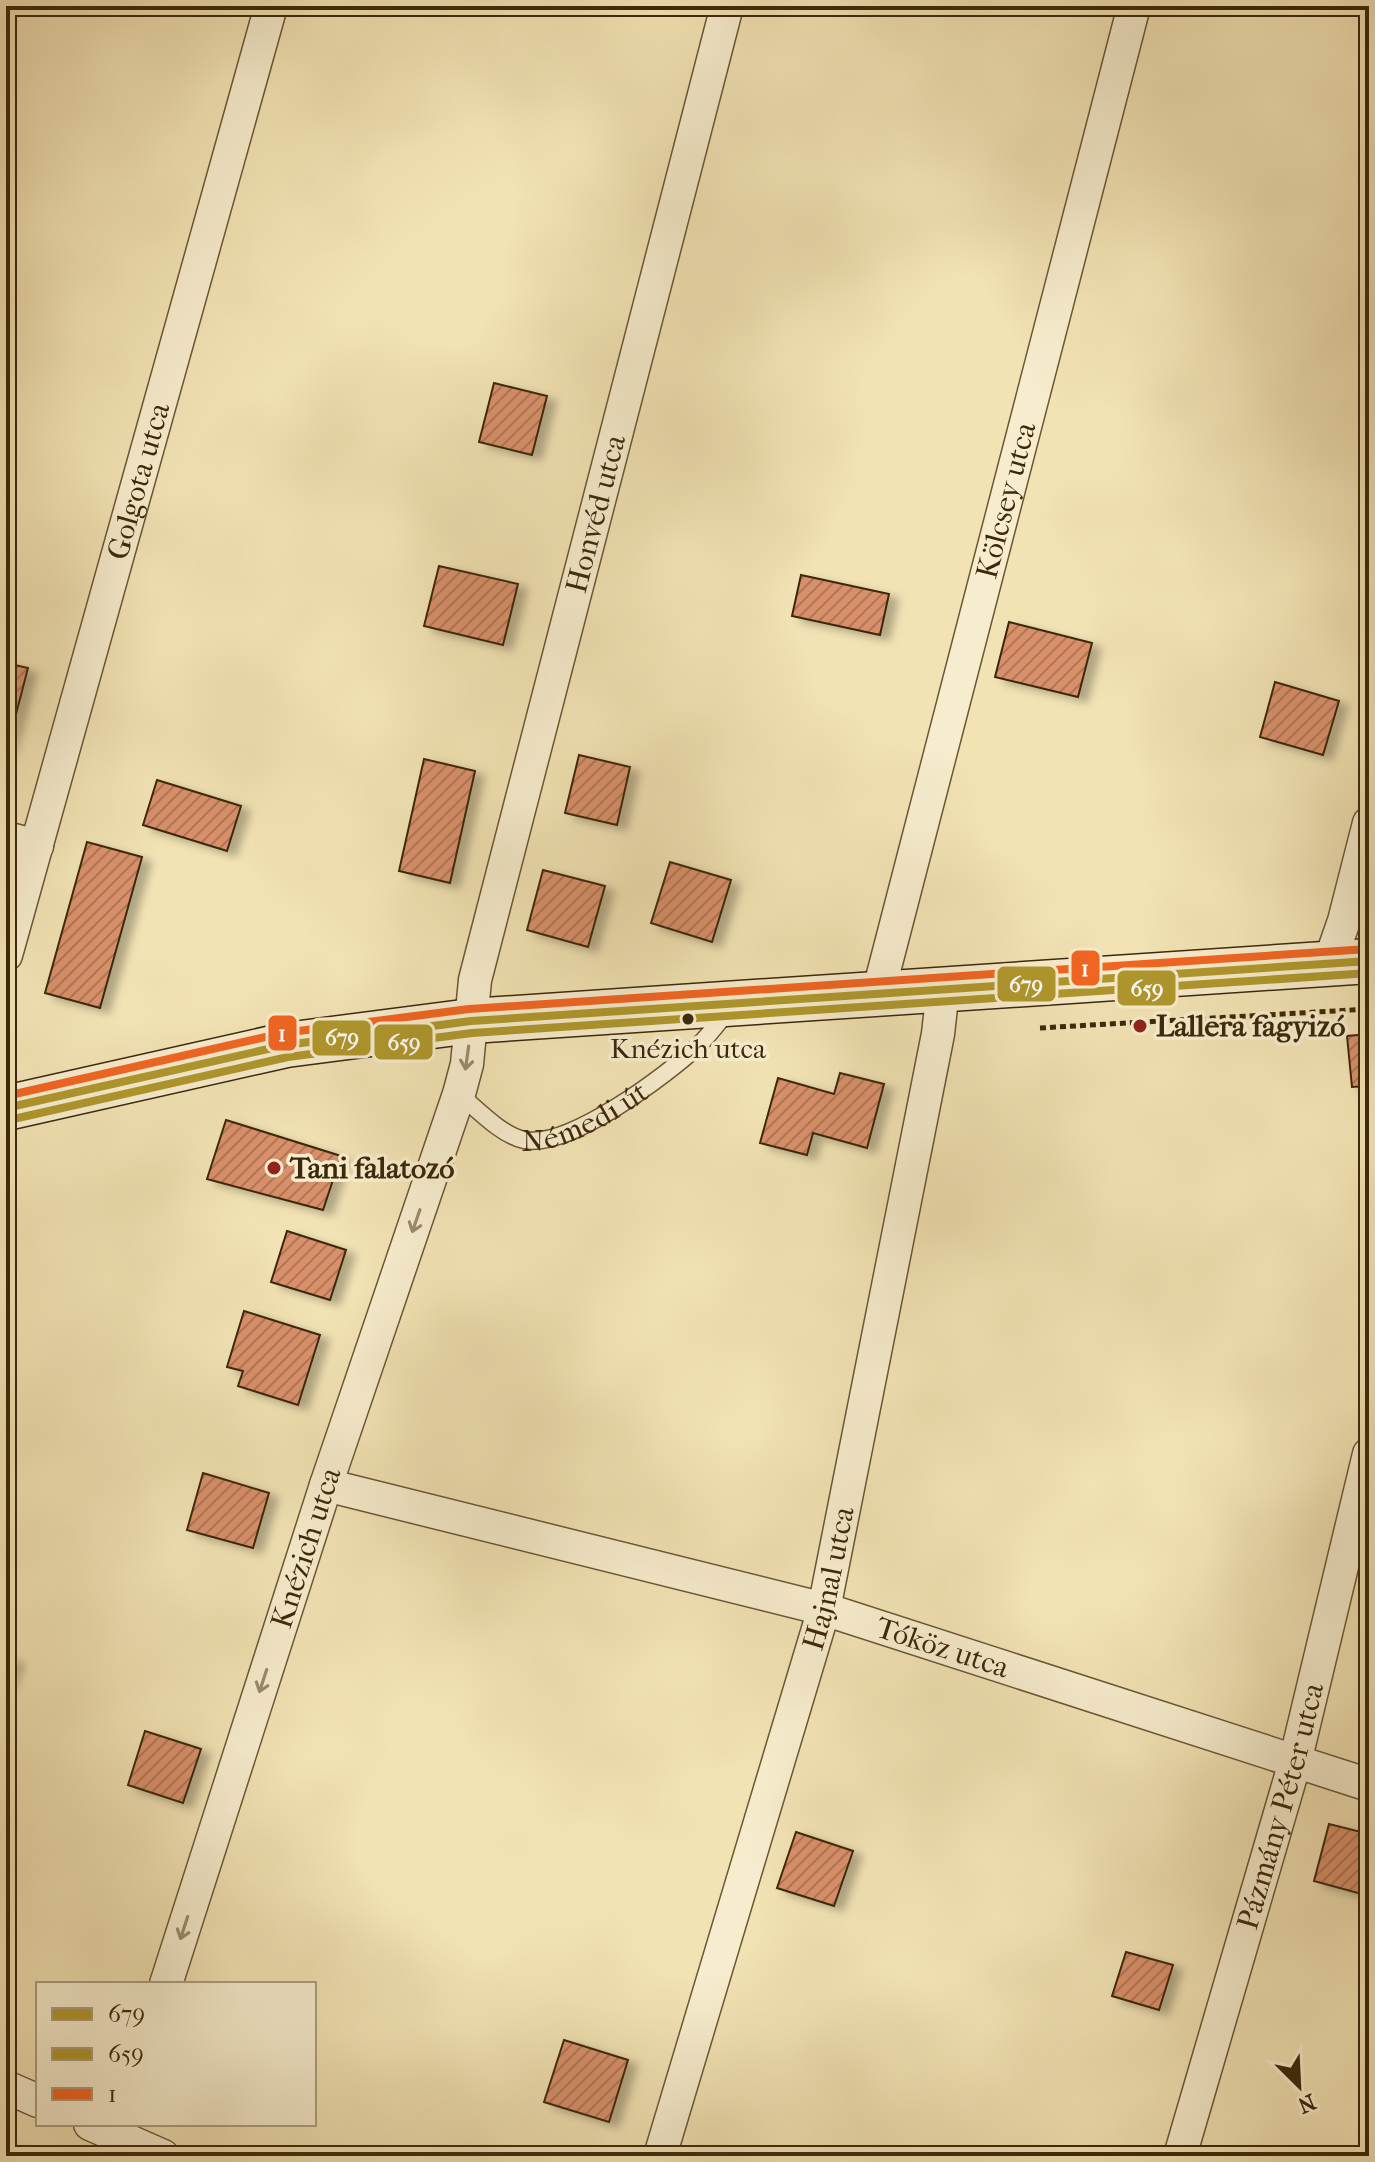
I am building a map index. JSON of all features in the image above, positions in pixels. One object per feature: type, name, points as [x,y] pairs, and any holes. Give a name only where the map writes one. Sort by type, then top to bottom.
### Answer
[{"type":"main road","points":[[6,1108],[286,1045],[471,1021],[1349,962]]},
{"type":"street","name":"Golgota utca","points":[[6,955],[21,842],[271,6]]},
{"type":"street","name":"Honvéd utca","points":[[471,1021],[475,980],[727,6]]},
{"type":"street","name":"Kölcsey utca","points":[[878,994],[1134,6]]},
{"type":"street","points":[[1349,962],[1344,921],[1369,823]]},
{"type":"street","name":"Hajnal utca","points":[[660,2156],[824,1609],[938,1034],[943,989]]},
{"type":"street","name":"Knézich utca","points":[[167,1982],[326,1485],[459,1094],[467,1064],[471,1021]]},
{"type":"street","name":"Pázmány Péter utca","points":[[1180,2156],[1295,1762],[1369,1454]]},
{"type":"street","name":"Tóköz utca","points":[[326,1485],[824,1609],[1369,1785]]},
{"type":"street","points":[[6,2087],[36,2100]]},
{"type":"street","points":[[110,2135],[163,2156]]},
{"type":"lane","name":"Némedi út","points":[[459,1094],[495,1124],[522,1140],[542,1141],[566,1134],[650,1085],[699,1045],[735,1003]]},
{"type":"building","points":[[494,383],[547,396],[532,455],[479,442]]},
{"type":"building","points":[[439,566],[518,584],[503,645],[424,626]]},
{"type":"building","points":[[801,575],[889,594],[880,635],[792,616]]},
{"type":"building","points":[[1009,622],[1092,643],[1078,697],[995,677]]},
{"type":"building","points":[[6,663],[28,668],[6,753]]},
{"type":"building","points":[[1275,682],[1339,701],[1323,755],[1260,737]]},
{"type":"building","points":[[579,755],[630,767],[617,825],[565,813]]},
{"type":"building","points":[[424,759],[475,771],[450,883],[399,871]]},
{"type":"building","points":[[157,780],[241,806],[227,851],[143,825]]},
{"type":"building","points":[[87,842],[142,857],[100,1008],[45,993]]},
{"type":"building","points":[[670,862],[731,880],[712,942],[651,923]]},
{"type":"building","points":[[543,870],[605,886],[588,947],[527,930]]},
{"type":"building","points":[[1369,1034],[1369,1086],[1352,1087],[1347,1036]]},
{"type":"building","points":[[840,1073],[884,1084],[867,1148],[813,1133],[807,1155],[760,1143],[778,1078],[834,1094]]},
{"type":"building","name":"Tani falatozó","points":[[226,1120],[341,1156],[323,1210],[207,1179]]},
{"type":"building","points":[[287,1231],[346,1250],[330,1300],[271,1282]]},
{"type":"building","points":[[244,1311],[320,1335],[298,1405],[238,1386],[243,1371],[227,1367]]},
{"type":"building","points":[[203,1473],[269,1493],[253,1548],[187,1530]]},
{"type":"building","points":[[6,1656],[15,1659],[6,1685]]},
{"type":"building","points":[[145,1731],[201,1749],[183,1803],[128,1785]]},
{"type":"building","points":[[1329,1824],[1369,1834],[1369,1896],[1314,1881]]},
{"type":"building","points":[[796,1832],[853,1851],[834,1906],[777,1888]]},
{"type":"building","points":[[1126,1952],[1173,1965],[1159,2010],[1112,1996]]},
{"type":"building","points":[[564,2040],[628,2060],[609,2122],[544,2102]]},
{"type":"building","points":[[6,2142],[46,2156],[6,2156]]},
{"type":"transit line","name":"1","points":[[6,1096],[283,1033],[469,1009],[1368,949]]},
{"type":"transit line","name":"679","points":[[6,1108],[286,1045],[471,1021],[1369,961]]},
{"type":"transit line","name":"659","points":[[9,1120],[288,1057],[472,1033],[1369,973]]},
{"type":"place","name":"Knézich utca","points":[[688,1019]]},
{"type":"place","name":"Lallera fagyizó","points":[[1140,1026]]},
{"type":"place","name":"Tani falatozó","points":[[274,1168]]}]
